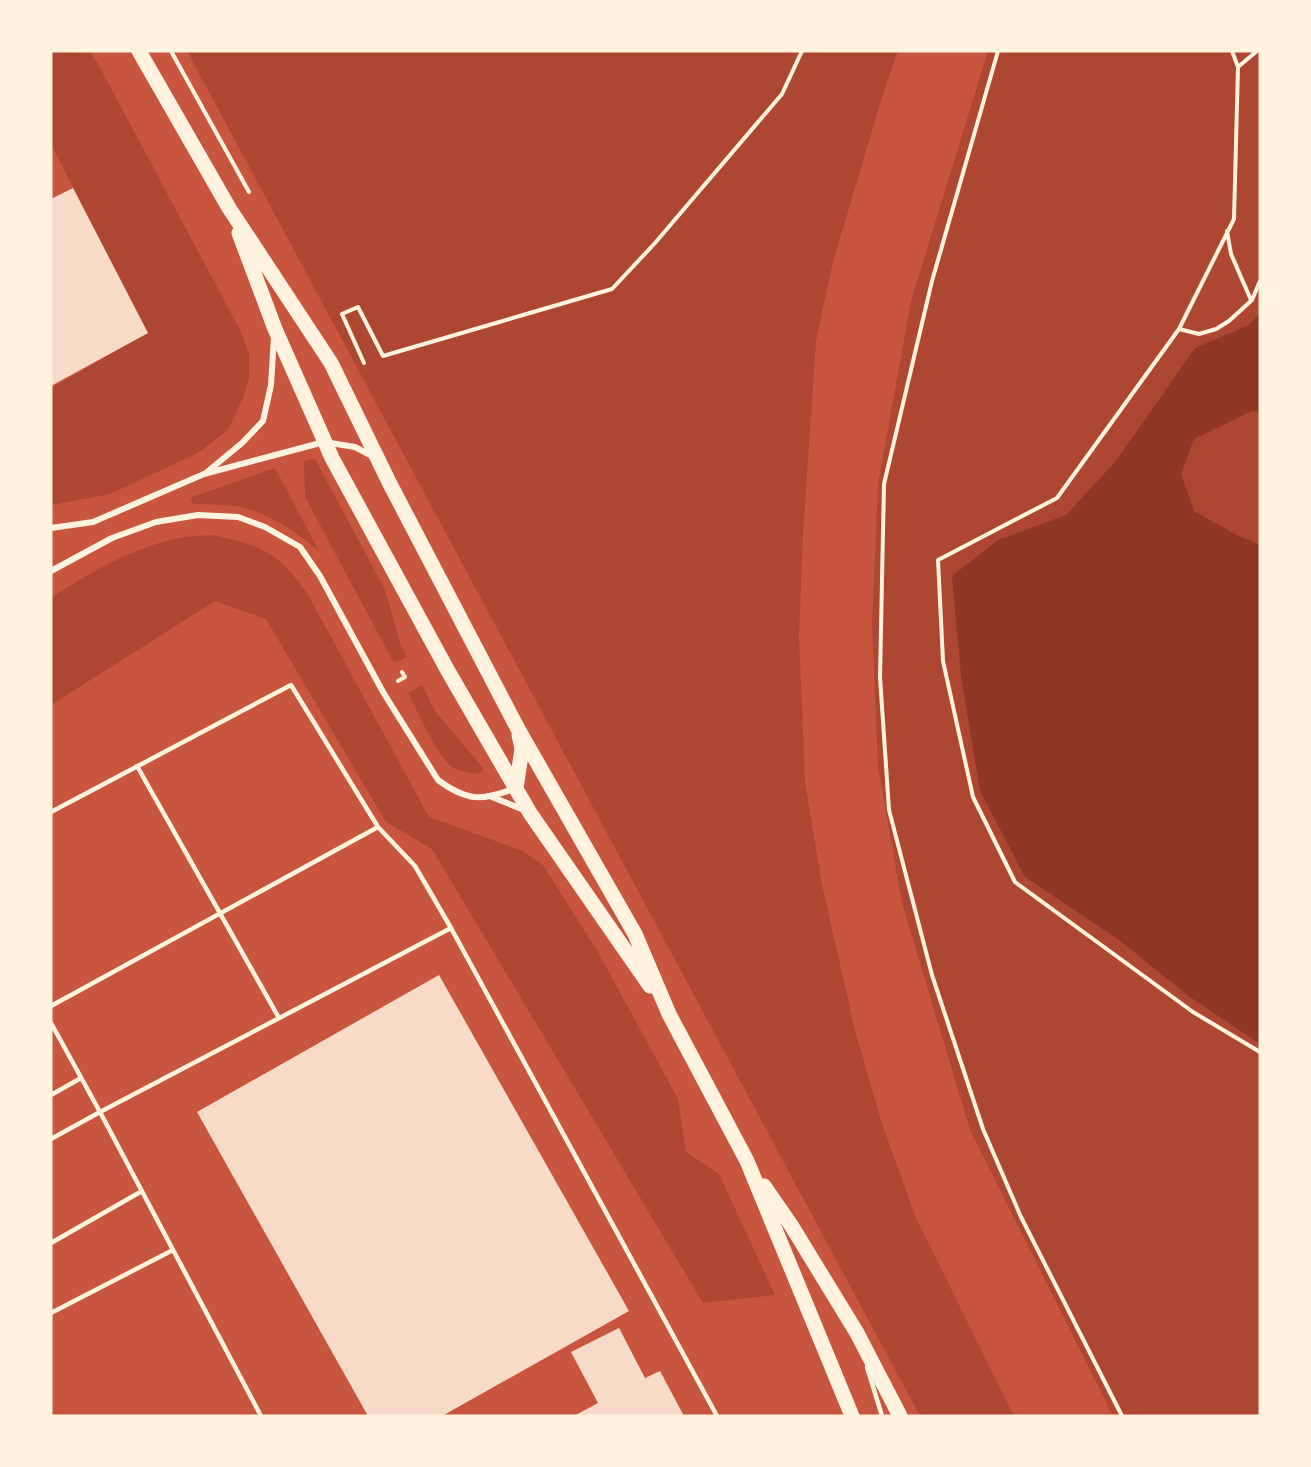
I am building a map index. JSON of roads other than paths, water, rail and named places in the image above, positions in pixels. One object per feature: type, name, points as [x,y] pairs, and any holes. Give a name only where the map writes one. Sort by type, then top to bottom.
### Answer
[{"type":"main road","points":[[139,51],[229,208],[331,363],[378,459],[518,729],[635,934],[669,1014],[747,1161],[852,1416]]},
{"type":"main road","points":[[229,208],[275,329],[324,442],[448,671],[530,813],[669,1014]]},
{"type":"main road","points":[[516,788],[522,749],[518,729]]},
{"type":"main road","points":[[747,1161],[791,1226],[857,1333],[900,1416]]},
{"type":"street","points":[[204,474],[242,443],[263,421],[271,385],[275,329]]},
{"type":"street","points":[[51,528],[93,522],[204,474],[324,442],[355,447],[378,459]]},
{"type":"street","points":[[51,571],[112,538],[156,522],[198,515],[238,517],[266,527],[300,547],[320,576],[383,692],[438,780],[450,789],[471,798],[492,797],[516,788]]},
{"type":"street","points":[[492,797],[530,813]]},
{"type":"lane","points":[[51,812],[291,685],[378,827],[415,866],[717,1416]]},
{"type":"lane","points":[[137,766],[279,1018]]},
{"type":"lane","points":[[51,1006],[378,827]]},
{"type":"lane","points":[[51,1139],[451,928]]},
{"type":"lane","points":[[51,1023],[261,1416]]},
{"type":"lane","points":[[51,1095],[81,1078]]},
{"type":"lane","points":[[51,1243],[142,1191]]},
{"type":"lane","points":[[51,1313],[173,1250]]},
{"type":"lane","points":[[857,1333],[882,1416]]}]
